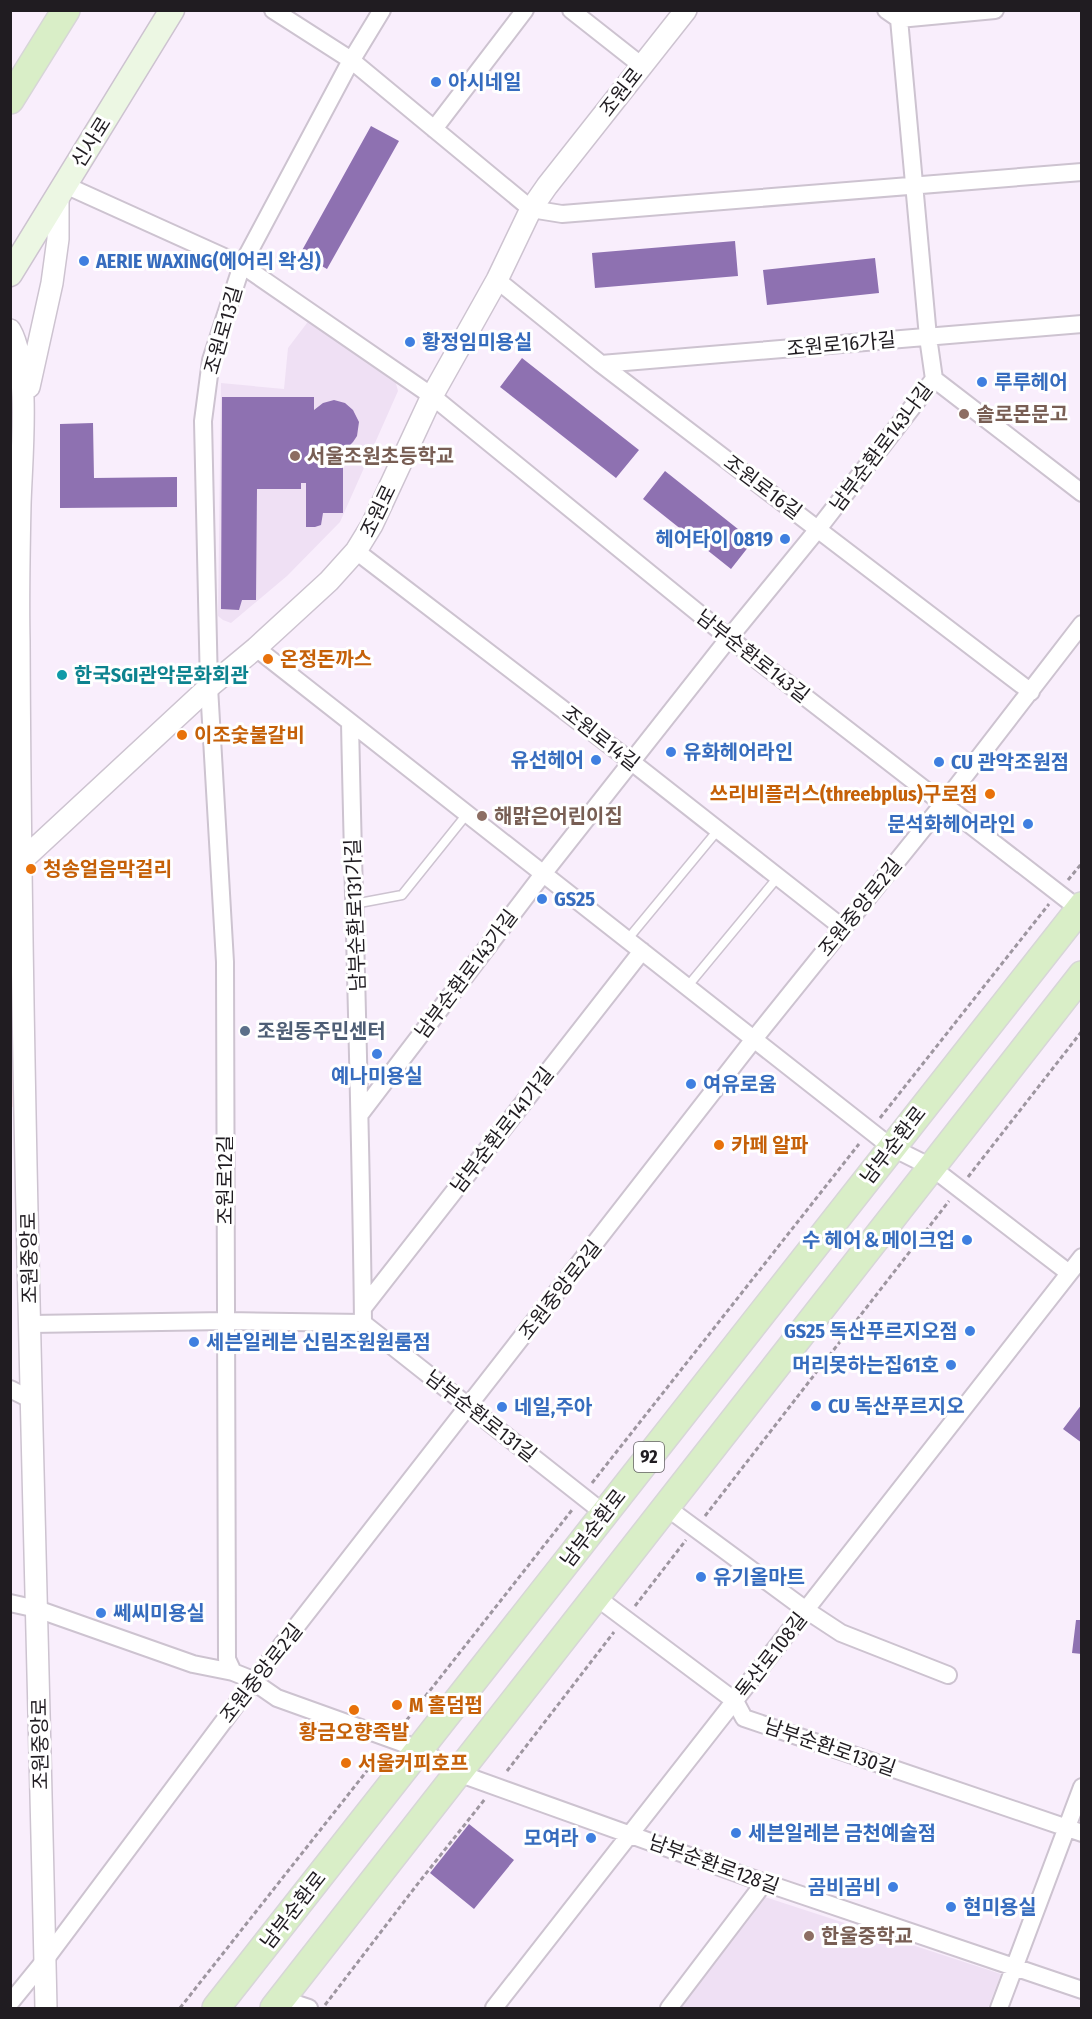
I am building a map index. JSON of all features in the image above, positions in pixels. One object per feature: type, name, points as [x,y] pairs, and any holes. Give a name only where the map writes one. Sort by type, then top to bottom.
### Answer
[{"type":"main road","points":[[10,100],[66,10]]},
{"type":"main road","name":"신사로","points":[[10,274],[172,10]]},
{"type":"main road","name":"남부순환로","points":[[216,2008],[891,1147],[1075,905]]},
{"type":"main road","name":"92","points":[[278,2004],[1082,975]]},
{"type":"street","points":[[273,10],[351,60],[531,209],[562,214],[1082,172]]},
{"type":"street","name":"조원로13길","points":[[209,687],[203,421],[211,360],[242,265],[351,60],[382,10]]},
{"type":"street","points":[[434,129],[525,10]]},
{"type":"street","points":[[571,10],[637,62],[644,63]]},
{"type":"street","name":"조원로","points":[[15,867],[209,687],[256,648],[329,581],[356,551],[369,532],[432,396],[497,280],[531,209],[686,10]]},
{"type":"street","points":[[893,15],[995,10]]},
{"type":"street","name":"남부순환로143나길","points":[[729,638],[818,530],[934,379],[928,337],[915,185],[893,15]]},
{"type":"street","name":"남부순환로143길","points":[[62,190],[242,265],[432,396],[729,638],[1075,905]]},
{"type":"street","points":[[22,414],[52,284],[62,190]]},
{"type":"street","name":"조원로16길","points":[[497,280],[601,364],[1031,692]]},
{"type":"street","name":"조원로16가길","points":[[601,364],[1082,324]]},
{"type":"street","name":"조원중앙로","points":[[10,330],[18,346],[21,365],[15,867],[30,1324],[46,2008]]},
{"type":"street","points":[[934,379],[1082,493]]},
{"type":"street","name":"조원로14길","points":[[356,551],[633,763],[843,928]]},
{"type":"street","name":"조원중앙로2길","points":[[10,2003],[45,1960],[253,1682],[470,1407],[754,1039],[943,804],[1082,624]]},
{"type":"street","name":"남부순환로143가길","points":[[361,1113],[543,874],[633,763],[729,638]]},
{"type":"street","points":[[256,648],[891,1147],[931,1167],[1069,1274]]},
{"type":"street","name":"조원로12길","points":[[209,687],[225,962],[227,1659],[233,1672]]},
{"type":"street","name":"남부순환로131가길","points":[[350,722],[361,1113],[363,1316]]},
{"type":"street","name":"남부순환로141가길","points":[[363,1316],[642,951]]},
{"type":"street","name":"독산로108길","points":[[494,2008],[1082,1257]]},
{"type":"street","points":[[30,1324],[363,1316]]},
{"type":"street","name":"남부순환로131길","points":[[363,1316],[470,1407],[605,1514]]},
{"type":"street","points":[[10,1389],[32,1400]]},
{"type":"street","points":[[666,1507],[841,1633],[948,1674]]},
{"type":"street","name":"남부순환로130길","points":[[596,1597],[735,1701],[744,1718],[1074,1830]]},
{"type":"street","name":"남부순환로128길","points":[[10,1603],[37,1609],[193,1664],[233,1672],[277,1698],[420,1749],[458,1773],[764,1882],[1082,1990]]},
{"type":"street","points":[[999,2008],[1014,1967],[1074,1830],[1082,1787]]},
{"type":"street","points":[[669,2008],[764,1882]]},
{"type":"street","points":[[278,2004],[309,2008]]},
{"type":"lane","points":[[354,904],[402,895],[467,814]]},
{"type":"lane","points":[[627,940],[718,830]]},
{"type":"lane","points":[[687,987],[778,877]]},
{"type":"path","points":[[180,2008],[870,1130],[1075,905],[1082,863]]},
{"type":"path","points":[[507,1771],[1082,1031]]},
{"type":"path","points":[[322,2008],[485,1799]]},
{"type":"shaded area","name":"서울조원초등학교","points":[[310,319],[395,380],[398,391],[340,522],[287,576],[231,623],[218,616],[221,383],[284,389],[288,348]]},
{"type":"shaded area","points":[[15,874],[18,1107],[11,1107],[10,880]]},
{"type":"shaded area","name":"한울중학교","points":[[765,1897],[1001,1974],[988,2008],[679,2008]]},
{"type":"building","points":[[371,126],[399,141],[327,269],[300,254]]},
{"type":"building","points":[[735,241],[738,276],[595,288],[592,253]]},
{"type":"building","points":[[875,258],[879,293],[767,305],[763,270]]},
{"type":"building","points":[[522,358],[639,450],[616,478],[500,387]]},
{"type":"building","points":[[222,397],[314,397],[314,410],[323,403],[334,400],[345,403],[353,410],[359,422],[357,436],[353,442],[348,447],[338,450],[338,463],[343,463],[343,513],[323,513],[321,525],[306,527],[306,483],[301,483],[301,489],[257,489],[256,600],[242,600],[239,610],[221,609]]},
{"type":"building","points":[[93,423],[94,478],[177,477],[177,507],[60,508],[60,424]]},
{"type":"building","points":[[665,471],[753,541],[731,569],[643,499]]},
{"type":"building","points":[[1082,1404],[1082,1443],[1063,1429]]},
{"type":"building","points":[[1076,1620],[1082,1620],[1082,1654],[1072,1653]]},
{"type":"building","points":[[469,1824],[514,1860],[474,1909],[430,1873]]},
{"type":"place","name":"아시네일","points":[[436,82]]},
{"type":"place","name":"AERIE WAXING(에어리 왁싱)","points":[[84,261]]},
{"type":"place","name":"황정임미용실","points":[[410,342]]},
{"type":"place","name":"루루헤어","points":[[982,382]]},
{"type":"place","name":"솔로몬문고","points":[[964,414]]},
{"type":"place","name":"서울조원초등학교","points":[[295,456]]},
{"type":"place","name":"헤어타이 0819","points":[[785,539]]},
{"type":"place","name":"온정돈까스","points":[[268,659]]},
{"type":"place","name":"한국SGI관악문화회관","points":[[62,675]]},
{"type":"place","name":"이조숯불갈비","points":[[182,735]]},
{"type":"place","name":"유화헤어라인","points":[[671,752]]},
{"type":"place","name":"유선헤어","points":[[596,760]]},
{"type":"place","name":"CU 관악조원점","points":[[939,762]]},
{"type":"place","name":"쓰리비플러스(threebplus)구로점","points":[[990,794]]},
{"type":"place","name":"해맑은어린이집","points":[[482,816]]},
{"type":"place","name":"문석화헤어라인","points":[[1028,824]]},
{"type":"place","name":"청송얼음막걸리","points":[[31,869]]},
{"type":"place","name":"GS25","points":[[542,899]]},
{"type":"place","name":"조원동주민센터","points":[[245,1031]]},
{"type":"place","name":"예나미용실","points":[[377,1054]]},
{"type":"place","name":"여유로움","points":[[691,1084]]},
{"type":"place","name":"카페 알파","points":[[719,1145]]},
{"type":"place","name":"수 헤어＆메이크업","points":[[967,1240]]},
{"type":"place","name":"GS25 독산푸르지오점","points":[[970,1331]]},
{"type":"place","name":"세븐일레븐 신림조원원룸점","points":[[194,1342]]},
{"type":"place","name":"머리못하는집61호","points":[[951,1365]]},
{"type":"place","name":"CU 독산푸르지오","points":[[816,1406]]},
{"type":"place","name":"네일,주아","points":[[502,1407]]},
{"type":"place","name":"유기올마트","points":[[701,1577]]},
{"type":"place","name":"쎄씨미용실","points":[[101,1613]]},
{"type":"place","name":"M 홀덤펍","points":[[397,1705]]},
{"type":"place","name":"황금오향족발","points":[[354,1710]]},
{"type":"place","name":"서울커피호프","points":[[346,1763]]},
{"type":"place","name":"세븐일레븐 금천예술점","points":[[736,1833]]},
{"type":"place","name":"모여라","points":[[591,1838]]},
{"type":"place","name":"곰비곰비","points":[[893,1887]]},
{"type":"place","name":"현미용실","points":[[951,1907]]},
{"type":"place","name":"한울중학교","points":[[809,1936]]}]
